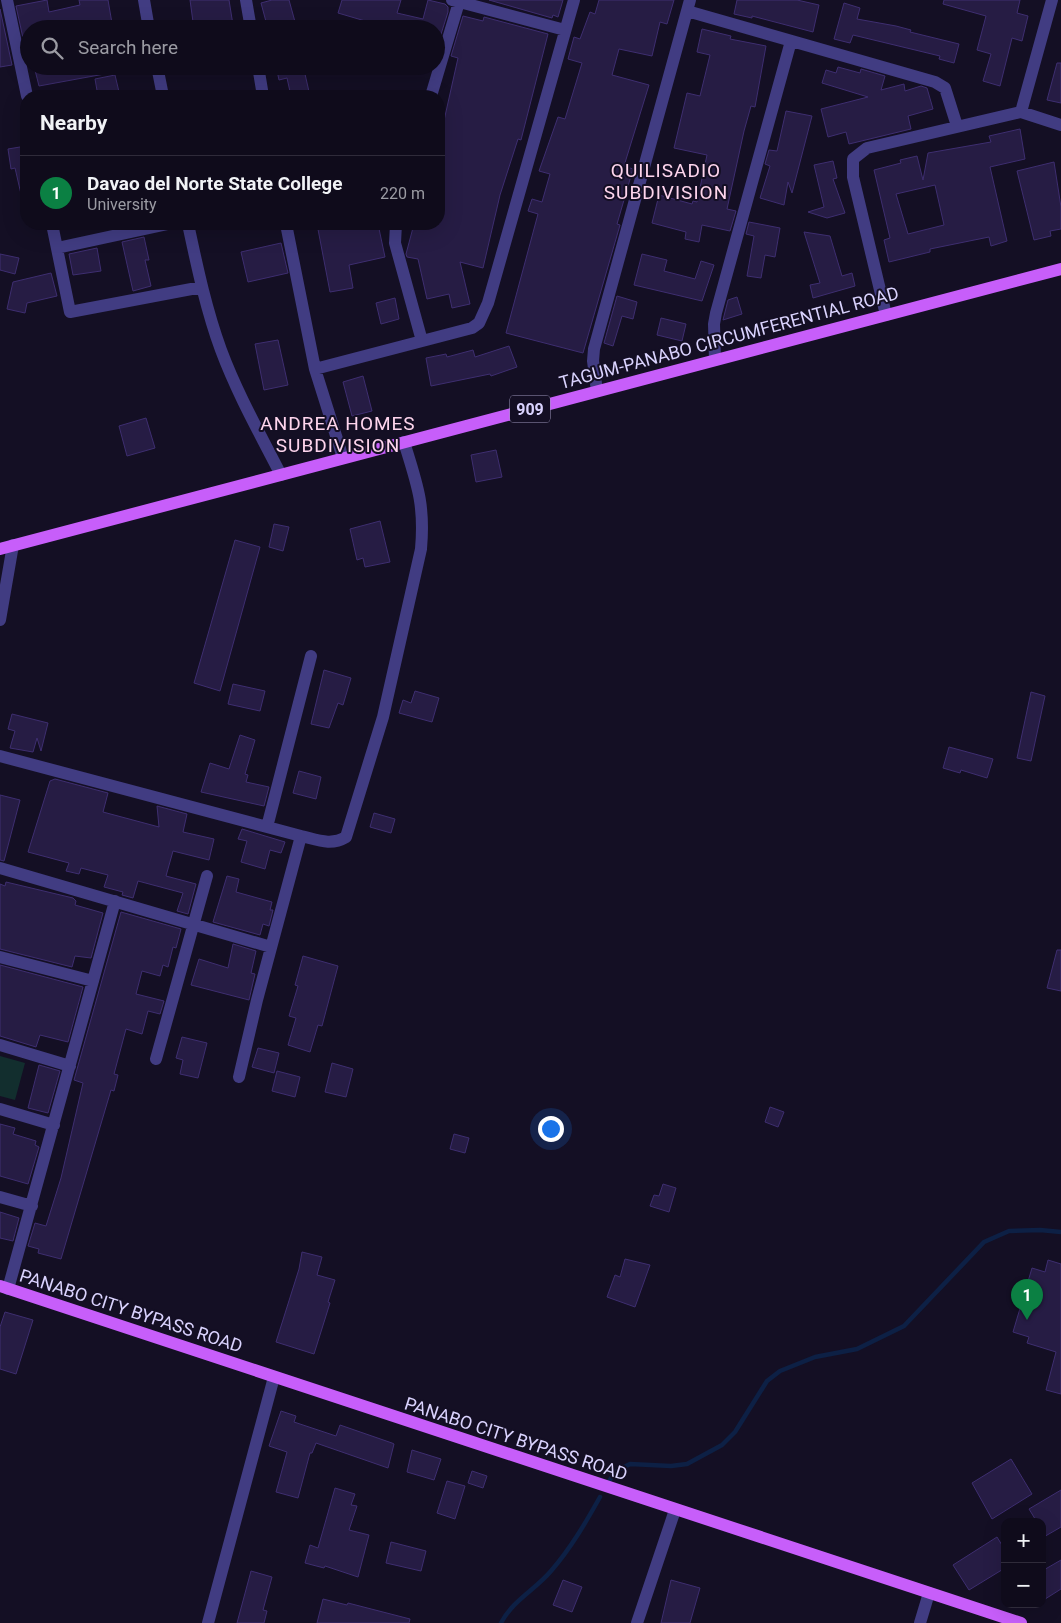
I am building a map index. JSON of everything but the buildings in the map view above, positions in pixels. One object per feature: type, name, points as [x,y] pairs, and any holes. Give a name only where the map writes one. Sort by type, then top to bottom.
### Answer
[{"type":"main road","name":"TAGUM-PANABO CIRCUMFERENTIAL ROAD","points":[[0,549],[1061,269]]},
{"type":"main road","name":"PANABO CITY BYPASS ROAD","points":[[4,1287],[1021,1623]]},
{"type":"street","points":[[7,0],[20,43]]},
{"type":"street","points":[[144,0],[148,20]]},
{"type":"street","points":[[246,0],[249,20]]},
{"type":"street","points":[[315,369],[472,328],[479,323],[484,314],[574,0]]},
{"type":"street","points":[[1021,112],[1052,0]]},
{"type":"street","points":[[445,41],[455,1],[565,30]]},
{"type":"street","points":[[597,391],[593,366],[594,349],[688,6],[791,41],[940,85],[948,94],[957,126]]},
{"type":"street","points":[[715,360],[714,324],[716,313],[791,41]]},
{"type":"street","points":[[25,75],[27,90]]},
{"type":"street","points":[[158,75],[161,90]]},
{"type":"street","points":[[260,75],[262,90]]},
{"type":"street","points":[[433,90],[436,75]]},
{"type":"street","points":[[886,315],[853,177],[853,159],[866,148],[1021,112],[1061,125]]},
{"type":"street","points":[[53,230],[70,312],[202,287]]},
{"type":"street","points":[[57,248],[140,230]]},
{"type":"street","points":[[189,230],[202,287],[221,349],[244,402],[280,475]]},
{"type":"street","points":[[287,230],[315,369],[343,458]]},
{"type":"street","points":[[396,230],[395,243],[422,341]]},
{"type":"street","points":[[0,756],[327,842],[338,842],[346,836],[350,829],[383,717],[421,549],[424,522],[421,497],[404,442]]},
{"type":"street","points":[[0,620],[13,545]]},
{"type":"street","points":[[266,827],[311,656]]},
{"type":"street","points":[[239,1076],[271,946],[302,836]]},
{"type":"street","points":[[0,868],[271,946]]},
{"type":"street","points":[[156,1059],[207,876]]},
{"type":"street","points":[[4,1287],[32,1206],[115,901]]},
{"type":"street","points":[[0,957],[93,981]]},
{"type":"street","points":[[0,1045],[70,1066]]},
{"type":"street","points":[[0,1109],[54,1125]]},
{"type":"street","points":[[0,1197],[32,1206]]},
{"type":"street","points":[[208,1623],[274,1377]]},
{"type":"street","points":[[637,1623],[675,1510]]},
{"type":"street","points":[[920,1623],[929,1593]]},
{"type":"green space","points":[[0,1056],[25,1063],[15,1100],[0,1096]]},
{"type":"waterway","points":[[609,1481],[616,1471],[630,1464],[671,1466],[687,1464],[722,1445],[735,1432],[767,1381],[780,1371],[815,1357],[857,1349],[904,1326],[984,1242],[1009,1231],[1040,1230],[1061,1232]]},
{"type":"waterway","points":[[501,1623],[518,1601],[545,1578],[558,1562],[578,1535],[600,1497]]},
{"type":"place","name":"Davao del Norte State College","points":[[1027,1320]]},
{"type":"district","name":"QUILISADIO SUBDIVISION","points":[[666,181]]},
{"type":"district","name":"ANDREA HOMES SUBDIVISION","points":[[338,434]]}]
